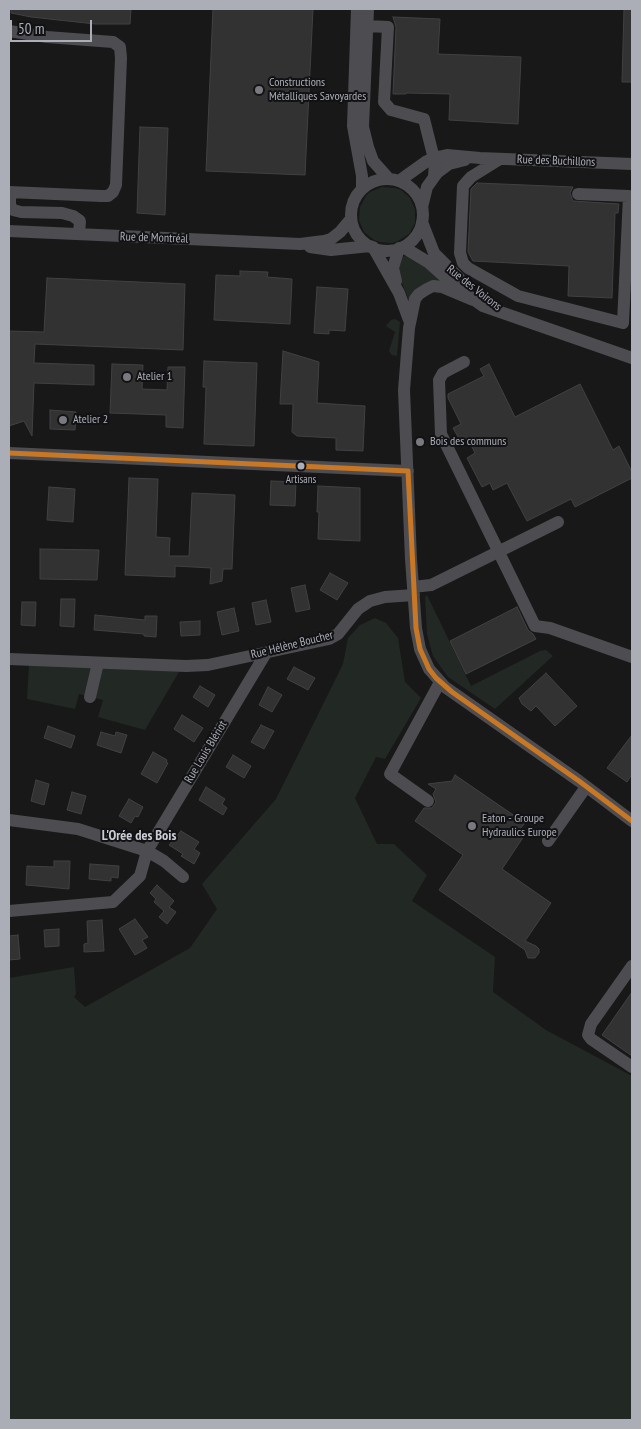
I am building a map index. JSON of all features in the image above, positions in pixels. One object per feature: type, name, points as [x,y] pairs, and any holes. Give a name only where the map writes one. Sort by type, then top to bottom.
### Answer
[{"type":"street","points":[[357,9],[353,126],[362,176],[362,189]]},
{"type":"street","points":[[368,9],[363,127],[368,147],[373,161],[394,180],[412,189],[422,207]]},
{"type":"street","points":[[367,26],[388,27],[384,102],[391,110],[424,119],[435,166],[434,176],[426,190],[422,207],[422,222],[417,235],[401,247],[386,250],[372,247]]},
{"type":"street","points":[[9,31],[48,37],[113,42],[120,47],[115,188],[113,192],[108,196],[10,192],[10,206],[13,210],[21,212],[62,213],[72,216],[80,221],[79,234]]},
{"type":"street","name":"Rue des Buchillons","points":[[394,180],[433,158],[453,155],[480,158],[632,164]]},
{"type":"street","name":"Rue des Buchillons","points":[[434,176],[449,164],[480,158]]},
{"type":"street","points":[[500,159],[471,176],[463,186],[460,253],[464,263],[468,268],[518,296],[623,323],[629,196],[578,194]]},
{"type":"street","points":[[394,180],[375,181],[362,189],[353,203],[351,219],[358,235],[372,247],[399,293]]},
{"type":"street","name":"Rue de Montréal","points":[[9,231],[300,244],[331,239],[351,219]]},
{"type":"street","name":"Rue des Voirons","points":[[422,222],[431,247],[445,266],[481,296],[521,320]]},
{"type":"street","name":"Rue de Montréal","points":[[300,244],[320,250],[372,247]]},
{"type":"street","points":[[401,247],[393,271],[406,311],[409,328]]},
{"type":"street","name":"Rue des Voirons","points":[[401,247],[428,262],[473,300],[494,311],[632,358]]},
{"type":"street","points":[[473,300],[442,287],[433,286],[427,288],[415,299],[409,328],[404,385],[413,591],[420,649],[426,664],[440,682],[452,692],[631,817]]},
{"type":"street","points":[[464,362],[443,373],[439,380],[441,434],[534,626],[550,628],[632,657]]},
{"type":"street","points":[[9,453],[408,472]]},
{"type":"street","name":"Rue Hélène Boucher","points":[[9,659],[198,666],[266,653],[333,637],[340,632],[358,610],[370,601],[431,585],[558,522]]},
{"type":"street","name":"Rue Louis Blériot","points":[[9,911],[113,902],[140,876],[147,851],[266,653]]},
{"type":"street","points":[[90,697],[98,663]]},
{"type":"street","points":[[428,801],[390,774],[440,682]]},
{"type":"street","points":[[548,841],[586,787]]},
{"type":"street","points":[[9,820],[78,829],[147,851],[161,859],[183,878]]},
{"type":"street","points":[[632,966],[591,1024],[588,1035],[590,1039],[632,1067]]},
{"type":"shaded area","points":[[382,187],[401,190],[410,198],[415,210],[415,223],[409,234],[392,243],[374,240],[364,232],[359,220],[360,207],[366,196],[370,192]]},
{"type":"shaded area","points":[[402,257],[412,257],[444,281],[409,301],[398,273]]},
{"type":"shaded area","points":[[395,319],[400,322],[397,356],[392,355],[389,351],[395,332],[386,326],[391,320]]},
{"type":"shaded area","points":[[427,595],[471,686],[540,651],[546,650],[553,656],[495,709],[448,677],[433,656],[427,634],[425,597]]},
{"type":"shaded area","points":[[375,618],[386,623],[398,638],[405,682],[421,698],[385,759],[376,757],[355,798],[377,844],[394,844],[427,875],[412,901],[495,957],[493,992],[546,1030],[632,1076],[632,1420],[9,1420],[9,978],[74,967],[76,994],[74,997],[85,1007],[190,948],[217,909],[202,884],[276,799],[343,664],[348,638],[360,625]]},
{"type":"shaded area","points":[[29,664],[180,670],[145,730],[98,717],[103,700],[79,694],[75,709],[27,699]]},
{"type":"building","points":[[11,9],[131,9],[130,24],[95,24],[31,17],[11,13]]},
{"type":"building","name":"Constructions Métalliques Savoyardes","points":[[213,9],[313,9],[305,175],[206,171]]},
{"type":"building","points":[[624,9],[632,9],[632,82],[622,82]]},
{"type":"building","points":[[393,17],[440,19],[438,54],[521,57],[518,124],[449,120],[450,94],[393,94],[396,27]]},
{"type":"building","points":[[140,127],[168,128],[165,215],[137,213]]},
{"type":"building","points":[[477,183],[573,187],[570,193],[573,201],[619,204],[618,213],[615,213],[612,298],[568,296],[569,266],[473,261],[468,252],[471,189]]},
{"type":"building","points":[[240,271],[268,272],[267,277],[292,279],[290,324],[214,320],[216,275],[240,276]]},
{"type":"building","points":[[47,278],[185,284],[183,350],[35,344],[34,363],[94,365],[94,385],[34,383],[32,436],[24,421],[9,426],[9,331],[44,332]]},
{"type":"building","points":[[317,287],[348,289],[345,331],[329,330],[329,334],[314,333]]},
{"type":"building","points":[[283,351],[319,362],[317,403],[365,406],[363,451],[336,450],[336,438],[297,436],[292,432],[293,404],[280,404]]},
{"type":"building","points":[[204,361],[257,363],[254,446],[204,444],[206,387],[203,387]]},
{"type":"building","points":[[112,364],[143,365],[142,389],[167,390],[168,367],[185,367],[183,428],[166,427],[166,415],[110,413]]},
{"type":"building","points":[[489,364],[515,417],[580,384],[613,450],[619,446],[632,472],[632,478],[575,507],[571,499],[527,521],[507,483],[493,490],[490,483],[482,487],[467,458],[475,453],[468,439],[461,442],[453,428],[461,424],[448,398],[448,394],[484,376],[480,369]]},
{"type":"building","name":"Atelier 2","points":[[50,410],[76,412],[75,430],[50,429]]},
{"type":"building","points":[[129,478],[158,479],[156,537],[170,538],[169,556],[189,556],[192,493],[235,495],[232,569],[223,569],[222,581],[210,584],[211,568],[175,566],[175,577],[125,575]]},
{"type":"building","points":[[271,481],[296,482],[295,506],[270,505]]},
{"type":"building","points":[[318,486],[360,488],[360,541],[318,539]]},
{"type":"building","points":[[49,487],[75,489],[73,522],[47,520]]},
{"type":"building","points":[[40,549],[99,550],[97,580],[40,579]]},
{"type":"building","points":[[330,573],[348,583],[337,600],[320,590]]},
{"type":"building","points":[[305,585],[310,609],[296,612],[291,588]]},
{"type":"building","points":[[61,599],[75,599],[74,627],[60,626]]},
{"type":"building","points":[[266,600],[271,622],[256,625],[252,603]]},
{"type":"building","points":[[22,602],[36,602],[35,626],[21,625]]},
{"type":"building","points":[[517,607],[528,630],[536,639],[466,674],[450,641]]},
{"type":"building","points":[[234,608],[239,631],[222,635],[217,612]]},
{"type":"building","points":[[95,615],[145,620],[145,616],[157,616],[156,637],[144,636],[144,634],[94,630]]},
{"type":"building","points":[[200,621],[200,635],[181,636],[180,622]]},
{"type":"building","points":[[294,667],[315,678],[308,690],[287,679]]},
{"type":"building","points":[[546,673],[577,706],[555,726],[536,706],[531,711],[522,704],[519,698]]},
{"type":"building","points":[[200,686],[215,695],[208,707],[193,697]]},
{"type":"building","points":[[268,687],[282,695],[272,712],[259,705]]},
{"type":"building","points":[[182,715],[203,728],[194,742],[174,729]]},
{"type":"building","points":[[261,725],[274,731],[264,749],[251,742]]},
{"type":"building","points":[[48,726],[75,736],[71,748],[44,738]]},
{"type":"building","points":[[101,732],[115,736],[116,732],[127,735],[121,753],[97,745]]},
{"type":"building","points":[[632,735],[632,774],[627,782],[607,768]]},
{"type":"building","points":[[153,752],[167,760],[166,762],[168,763],[157,783],[141,774]]},
{"type":"building","points":[[233,755],[251,766],[244,778],[226,767]]},
{"type":"building","points":[[455,775],[525,823],[520,829],[526,833],[502,869],[551,903],[525,941],[539,949],[539,953],[535,958],[528,958],[525,950],[439,890],[463,855],[415,821],[424,808],[432,808],[436,802],[433,794],[436,789],[428,784],[452,781]]},
{"type":"building","points":[[36,780],[49,784],[44,805],[31,801]]},
{"type":"building","points":[[206,787],[225,799],[222,804],[227,808],[223,815],[199,800]]},
{"type":"building","points":[[72,792],[86,796],[81,814],[67,810]]},
{"type":"building","points":[[129,799],[143,807],[138,817],[135,816],[131,823],[119,816]]},
{"type":"building","points":[[181,831],[199,842],[194,849],[200,853],[194,864],[169,845]]},
{"type":"building","points":[[54,861],[70,861],[69,889],[26,885],[27,866],[54,867]]},
{"type":"building","points":[[90,864],[119,866],[118,878],[111,877],[111,881],[89,879]]},
{"type":"building","points":[[157,885],[174,901],[169,907],[176,912],[167,924],[159,917],[164,911],[154,902],[156,899],[150,893]]},
{"type":"building","points":[[135,919],[148,937],[142,940],[147,948],[135,955],[119,929]]},
{"type":"building","points":[[102,920],[104,951],[84,952],[84,944],[88,943],[87,921]]},
{"type":"building","points":[[59,929],[59,946],[45,947],[44,930]]},
{"type":"building","points":[[18,935],[20,959],[9,960],[9,936]]},
{"type":"building","points":[[632,992],[632,1056],[602,1035]]},
{"type":"transit line","points":[[9,453],[408,471]]},
{"type":"transit line","points":[[408,471],[416,628],[420,649],[429,669],[452,692],[579,781],[632,821]]},
{"type":"place","name":"Constructions Métalliques Savoyardes","points":[[259,90]]},
{"type":"place","name":"Atelier 1","points":[[127,377]]},
{"type":"place","name":"Atelier 2","points":[[63,420]]},
{"type":"place","name":"Bois des communs","points":[[420,442]]},
{"type":"place","name":"Artisans","points":[[301,466]]},
{"type":"place","name":"Eaton - Groupe Hydraulics Europe","points":[[472,826]]},
{"type":"district","name":"L'Orée des Bois","points":[[139,836]]}]
